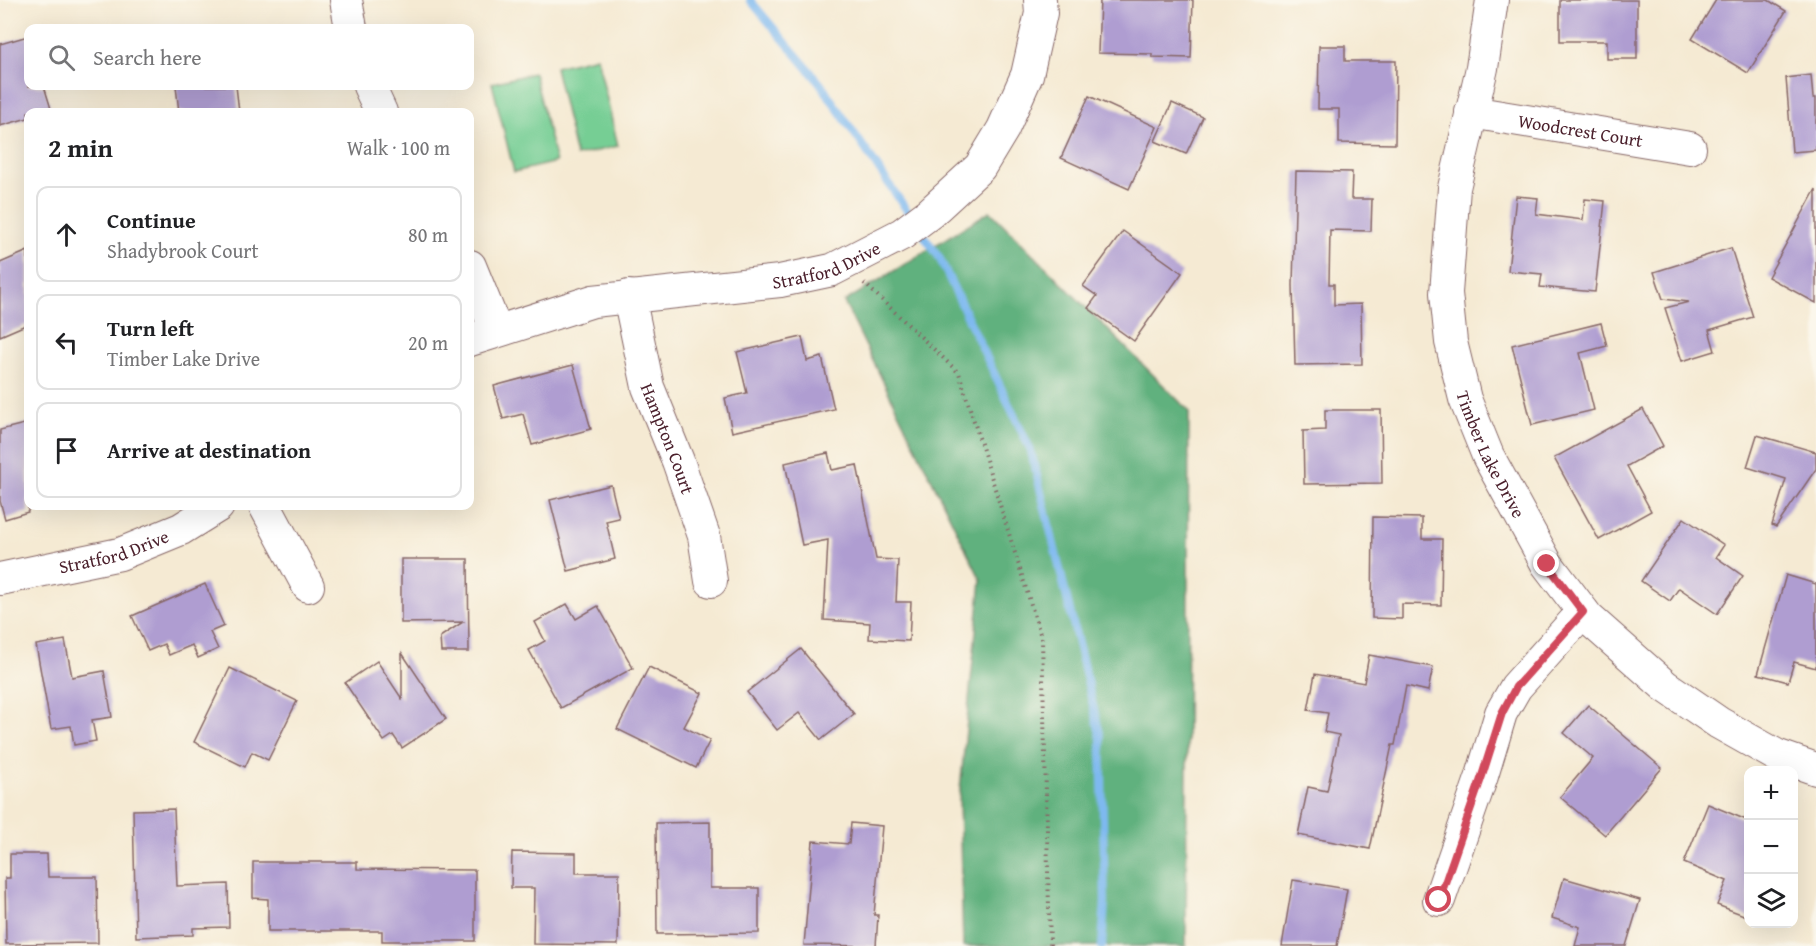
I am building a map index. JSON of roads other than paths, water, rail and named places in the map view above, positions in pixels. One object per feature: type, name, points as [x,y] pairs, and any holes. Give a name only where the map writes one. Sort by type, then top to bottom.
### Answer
[{"type":"street","points":[[346,0],[350,24]]},
{"type":"street","name":"Stratford Drive","points":[[483,335],[593,301],[780,281],[832,270],[902,234],[930,213],[981,167],[1003,129],[1027,75],[1041,13],[1040,0]]},
{"type":"street","name":"Timber Lake Drive","points":[[1492,0],[1482,68],[1454,188],[1446,293],[1451,342],[1465,399],[1488,456],[1547,564],[1583,612],[1665,686],[1719,723],[1776,755],[1816,769]]},
{"type":"street","points":[[371,90],[379,108]]},
{"type":"street","name":"Woodcrest Court","points":[[1471,112],[1690,148]]},
{"type":"street","points":[[474,287],[483,335]]},
{"type":"street","name":"Hampton Court","points":[[629,296],[648,387],[678,461],[704,536],[711,581]]},
{"type":"street","name":"Stratford Drive","points":[[0,579],[120,554],[181,529],[212,510]]},
{"type":"street","points":[[267,510],[308,586]]},
{"type":"street","points":[[1439,900],[1502,713],[1516,687],[1583,612]]},
{"type":"waterway","points":[[750,0],[820,83],[912,218]]},
{"type":"waterway","points":[[920,230],[939,257],[1031,451],[1101,738],[1105,901],[1102,946]]}]
